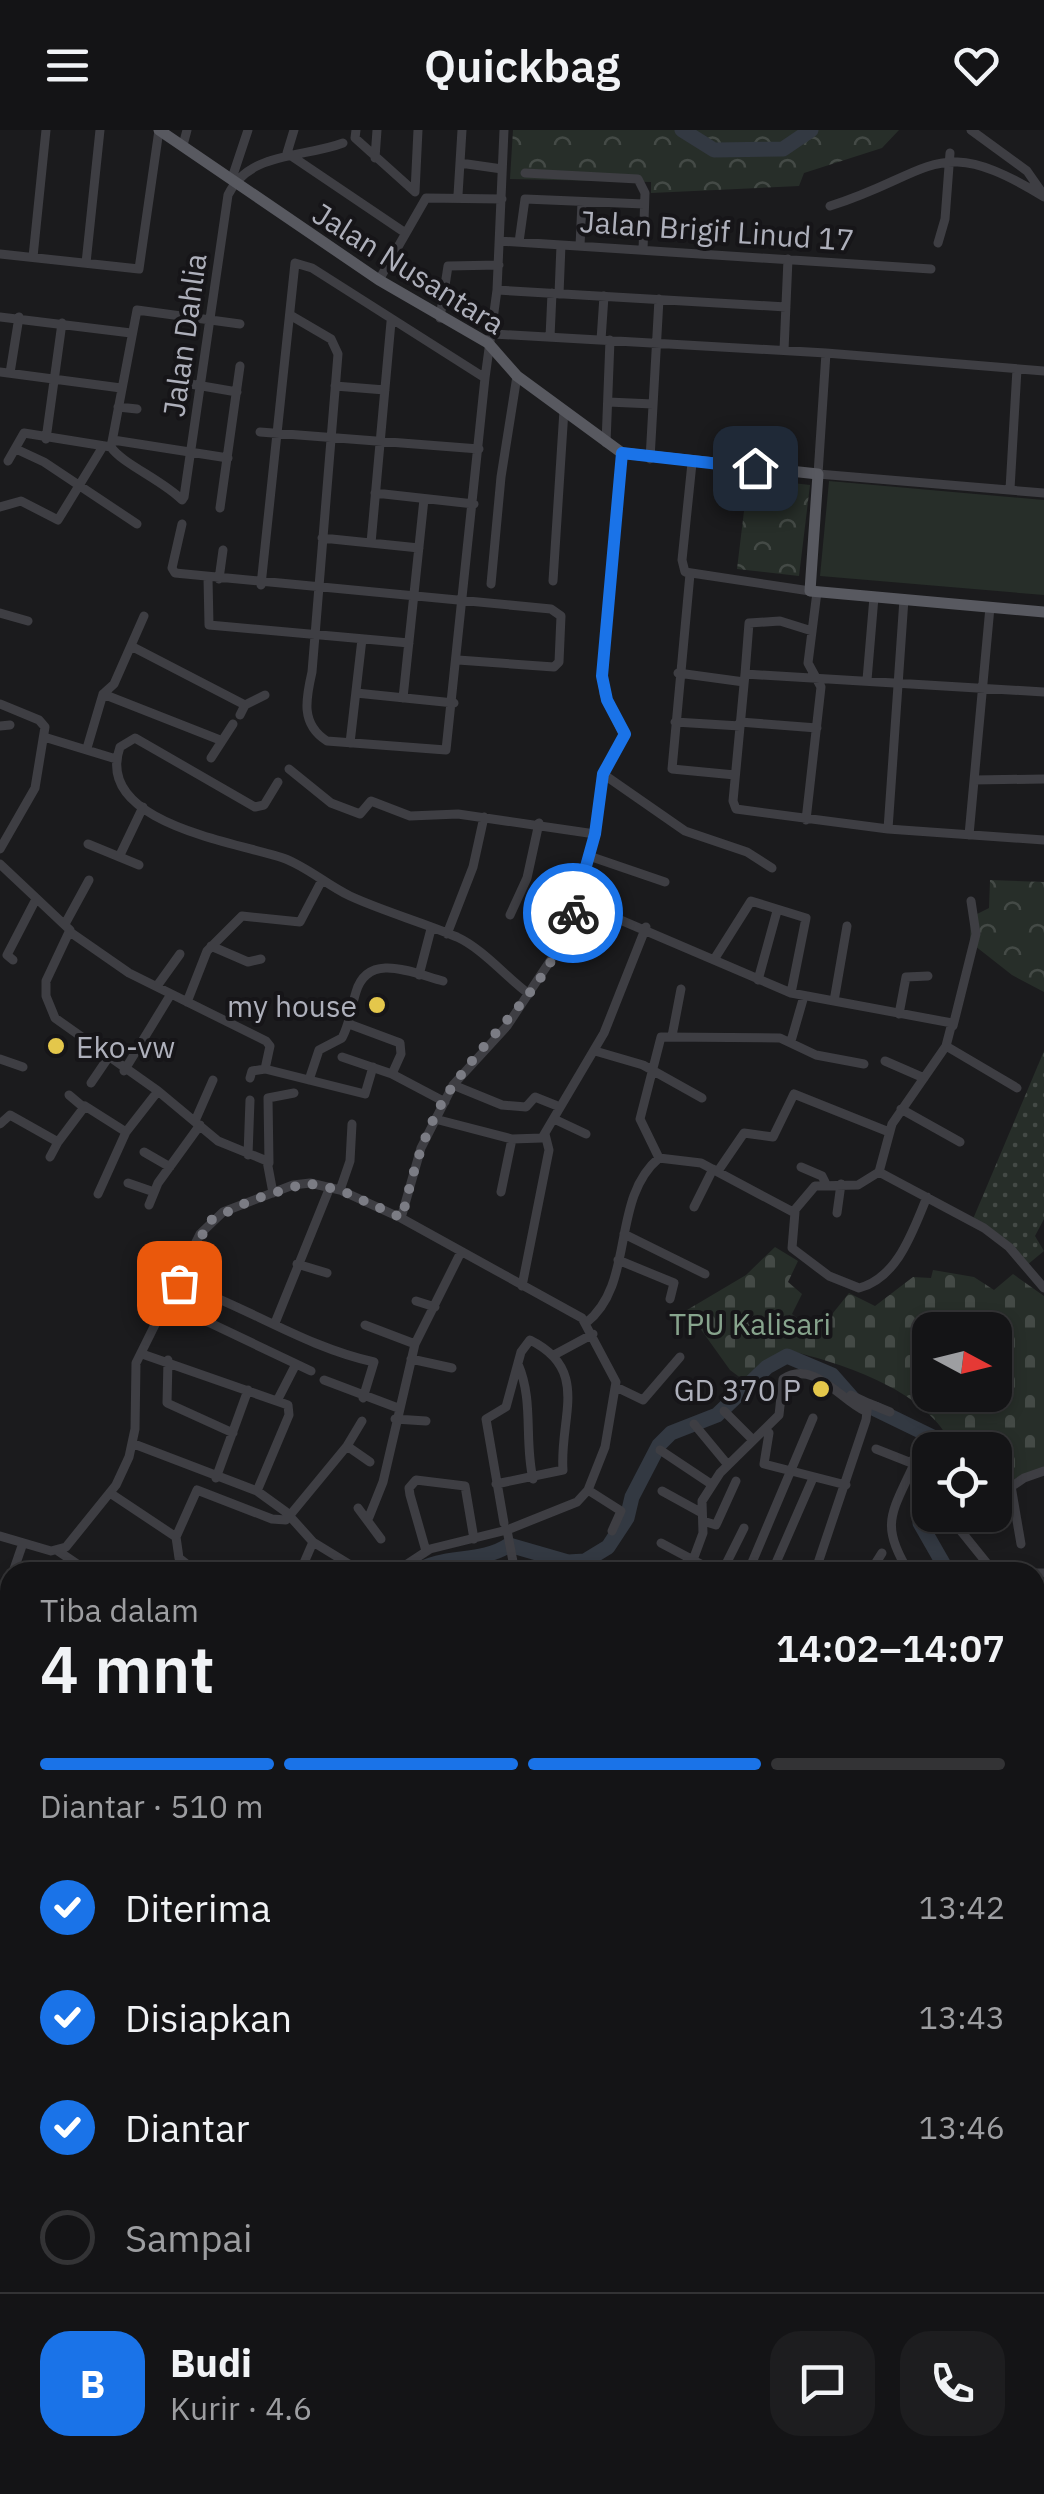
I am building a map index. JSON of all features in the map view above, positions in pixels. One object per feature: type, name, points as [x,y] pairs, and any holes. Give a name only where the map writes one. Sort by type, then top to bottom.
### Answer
[{"type":"main road","name":"Jalan Nusantara","points":[[159,130],[379,280],[440,318],[492,340],[517,376],[622,453],[818,474]]},
{"type":"main road","points":[[818,474],[813,591],[1044,612]]},
{"type":"street","points":[[33,257],[46,130]]},
{"type":"street","points":[[86,263],[100,130]]},
{"type":"street","points":[[0,254],[135,270],[141,266],[159,130]]},
{"type":"street","points":[[183,145],[187,130]]},
{"type":"street","name":"Jalan Dahlia","points":[[109,445],[182,500],[204,386],[228,195],[248,130]]},
{"type":"street","points":[[287,153],[294,130]]},
{"type":"street","points":[[375,158],[377,130]]},
{"type":"street","points":[[414,191],[418,130]]},
{"type":"street","points":[[458,195],[462,130]]},
{"type":"street","points":[[290,315],[337,346],[316,636],[304,700],[307,716],[320,737],[446,750],[454,703],[485,378],[498,290],[504,130]]},
{"type":"street","points":[[970,130],[1027,171],[1044,196]]},
{"type":"street","points":[[356,134],[375,158],[426,198],[458,195],[502,199]]},
{"type":"street","points":[[233,179],[287,153],[314,152],[342,142]]},
{"type":"street","points":[[287,153],[404,232]]},
{"type":"street","points":[[830,206],[950,154],[998,162],[1044,196]]},
{"type":"street","points":[[938,243],[946,219],[950,154]]},
{"type":"street","points":[[460,163],[502,168]]},
{"type":"street","points":[[524,174],[638,179],[644,186],[642,250]]},
{"type":"street","points":[[379,280],[426,198]]},
{"type":"street","points":[[519,242],[524,199],[644,204]]},
{"type":"street","points":[[580,246],[582,202]]},
{"type":"street","name":"Jalan Brigif Linud 17","points":[[500,241],[931,268]]},
{"type":"street","points":[[550,337],[561,245]]},
{"type":"street","points":[[784,350],[788,259]]},
{"type":"street","points":[[261,585],[294,263],[312,268],[390,322],[485,378]]},
{"type":"street","points":[[440,318],[448,266],[499,266]]},
{"type":"street","points":[[498,290],[786,307]]},
{"type":"street","points":[[604,296],[606,443]]},
{"type":"street","points":[[650,459],[659,300]]},
{"type":"street","points":[[0,507],[21,501],[58,520],[109,445],[137,310],[240,324]]},
{"type":"street","points":[[0,316],[131,333]]},
{"type":"street","points":[[19,317],[5,372],[121,388]]},
{"type":"street","points":[[46,438],[62,322]]},
{"type":"street","points":[[371,543],[390,322]]},
{"type":"street","points":[[492,340],[550,337],[1044,370]]},
{"type":"street","points":[[818,474],[826,353]]},
{"type":"street","points":[[220,508],[240,366]]},
{"type":"street","points":[[1010,489],[1017,369]]},
{"type":"street","points":[[491,584],[501,478],[517,376]]},
{"type":"street","points":[[178,382],[237,392]]},
{"type":"street","points":[[335,386],[385,390]]},
{"type":"street","points":[[608,402],[653,404]]},
{"type":"street","name":"Jalan Dahlia","points":[[118,407],[137,409]]},
{"type":"street","points":[[552,581],[564,410]]},
{"type":"street","points":[[260,432],[479,449]]},
{"type":"street","points":[[8,462],[24,433],[228,458]]},
{"type":"street","points":[[16,450],[80,485],[137,524]]},
{"type":"street","points":[[402,1218],[417,1159],[453,1085],[529,994],[562,943],[595,834],[603,774],[625,734],[607,700],[602,676],[622,453]]},
{"type":"street","points":[[692,463],[683,569],[690,574],[813,591],[808,665],[820,677],[806,820]]},
{"type":"street","name":"Jalan Nusantara","points":[[818,474],[1044,493]]},
{"type":"street","points":[[375,494],[474,504]]},
{"type":"street","points":[[403,698],[424,499]]},
{"type":"street","points":[[182,524],[172,570],[261,585],[558,611],[563,624],[559,662],[550,668],[458,660]]},
{"type":"street","points":[[322,538],[419,548]]},
{"type":"street","points":[[223,550],[213,578],[207,624],[409,643]]},
{"type":"street","points":[[690,574],[672,769],[735,775]]},
{"type":"street","points":[[868,680],[874,597]]},
{"type":"street","points":[[888,829],[904,600]]},
{"type":"street","points":[[969,836],[990,607]]},
{"type":"street","points":[[0,613],[28,620]]},
{"type":"street","points":[[87,748],[103,694],[114,684],[144,616]]},
{"type":"street","points":[[812,631],[780,622],[749,622],[735,775],[736,809],[888,829],[1044,840]]},
{"type":"street","points":[[350,742],[362,639]]},
{"type":"street","points":[[131,646],[239,715]]},
{"type":"street","points":[[678,673],[744,678],[820,677],[1044,692]]},
{"type":"street","points":[[356,693],[454,703]]},
{"type":"street","points":[[103,694],[220,740]]},
{"type":"street","points":[[211,758],[239,715],[265,694]]},
{"type":"street","points":[[0,704],[40,720],[44,737],[35,788],[0,849]]},
{"type":"street","points":[[676,722],[817,728]]},
{"type":"street","points":[[44,737],[116,758]]},
{"type":"street","points":[[278,782],[259,808],[142,740],[127,739],[116,758],[119,783],[143,807],[216,842],[283,858],[322,880],[447,934],[472,947],[529,994]]},
{"type":"street","points":[[289,768],[332,803],[360,814],[370,801],[410,816],[484,817],[595,834]]},
{"type":"street","points":[[603,774],[685,831],[747,852],[772,868]]},
{"type":"street","points":[[974,780],[1044,779]]},
{"type":"street","points":[[120,855],[143,807]]},
{"type":"street","points":[[447,934],[473,867],[484,817]]},
{"type":"street","points":[[510,915],[527,878],[539,823]]},
{"type":"street","points":[[88,844],[139,864]]},
{"type":"street","points":[[589,856],[665,882]]},
{"type":"street","points":[[0,864],[35,901],[129,973],[269,1043],[265,1069]]},
{"type":"street","points":[[89,880],[48,973],[47,1003],[55,1018],[124,1071],[158,1091],[218,1141],[269,1163]]},
{"type":"street","points":[[186,1002],[211,946],[244,915],[280,923],[300,922],[322,880]]},
{"type":"street","points":[[7,956],[35,901]]},
{"type":"street","points":[[715,958],[752,901],[806,918],[791,993]]},
{"type":"street","points":[[927,1197],[900,1256],[874,1283],[860,1288],[829,1276],[792,1248],[794,1212],[815,1186],[826,1182],[858,1185],[879,1172],[888,1132],[946,1046],[975,938],[972,901]]},
{"type":"street","points":[[576,902],[646,927],[791,993],[952,1025]]},
{"type":"street","points":[[758,980],[777,910]]},
{"type":"street","points":[[834,1001],[846,926]]},
{"type":"street","points":[[435,1119],[512,1139],[536,1141],[546,1134],[595,1051],[646,927]]},
{"type":"street","points":[[419,974],[431,929]]},
{"type":"street","points":[[211,946],[248,962],[261,959]]},
{"type":"street","points":[[158,986],[180,954]]},
{"type":"street","points":[[310,1080],[319,1050],[336,1044],[350,1024],[359,982],[368,971],[385,967],[444,980]]},
{"type":"street","points":[[899,1014],[906,977],[928,976]]},
{"type":"street","points":[[672,1036],[682,989]]},
{"type":"street","points":[[124,1071],[171,994]]},
{"type":"street","points":[[791,1040],[804,996]]},
{"type":"street","points":[[350,1024],[402,1046],[392,1074]]},
{"type":"street","points":[[659,1158],[640,1119],[660,1039],[672,1036],[791,1040],[816,1055],[864,1064]]},
{"type":"street","points":[[946,1046],[1017,1088]]},
{"type":"street","points":[[595,1051],[651,1070],[702,1098]]},
{"type":"street","points":[[342,1057],[392,1074],[445,1102]]},
{"type":"street","points":[[91,1083],[108,1058]]},
{"type":"street","points":[[0,1059],[23,1067]]},
{"type":"street","points":[[885,1061],[924,1078]]},
{"type":"street","points":[[250,1078],[252,1071],[265,1069],[365,1094],[373,1067]]},
{"type":"street","points":[[149,1206],[198,1123],[213,1080]]},
{"type":"street","points":[[453,1085],[511,1107],[525,1108],[536,1097],[560,1107]]},
{"type":"street","points":[[98,1194],[126,1132],[158,1091]]},
{"type":"street","points":[[272,1193],[268,1098],[294,1093]]},
{"type":"street","points":[[694,1208],[744,1133],[773,1137],[794,1094],[888,1132]]},
{"type":"street","points":[[69,1095],[126,1132]]},
{"type":"street","points":[[248,1155],[250,1100]]},
{"type":"street","points":[[50,1158],[82,1106]]},
{"type":"street","points":[[901,1110],[960,1142]]},
{"type":"street","points":[[0,1124],[10,1115],[58,1142]]},
{"type":"street","points":[[554,1119],[586,1134]]},
{"type":"street","points":[[275,1322],[297,1264],[350,1161],[352,1124]]},
{"type":"street","points":[[522,1286],[549,1150],[546,1134]]},
{"type":"street","points":[[501,1192],[512,1139]]},
{"type":"street","points":[[144,1152],[170,1168]]},
{"type":"street","points":[[659,1158],[684,1158],[716,1170],[794,1212]]},
{"type":"street","points":[[586,1323],[608,1300],[633,1203],[659,1158]]},
{"type":"street","points":[[801,1167],[822,1176],[826,1182]]},
{"type":"street","points":[[879,1172],[998,1238],[1044,1288]]},
{"type":"street","points":[[128,1182],[154,1192]]},
{"type":"street","points":[[58,1551],[110,1493],[134,1444],[136,1363],[209,1221],[272,1193],[306,1183],[335,1189],[402,1218],[586,1323],[616,1387],[605,1446],[588,1490],[572,1506],[508,1535],[474,1538],[426,1551],[410,1562]]},
{"type":"street","points":[[837,1214],[840,1184]]},
{"type":"street","points":[[624,1234],[705,1274]]},
{"type":"street","points":[[369,1517],[383,1482],[415,1344],[462,1252]]},
{"type":"street","points":[[618,1260],[674,1283],[670,1299]]},
{"type":"street","points":[[297,1264],[327,1273]]},
{"type":"street","points":[[179,1283],[275,1322],[326,1350],[374,1362],[362,1398]]},
{"type":"street","points":[[416,1301],[434,1307]]},
{"type":"street","points":[[168,1304],[311,1371]]},
{"type":"street","points":[[365,1326],[415,1344]]},
{"type":"street","points":[[554,1355],[592,1334]]},
{"type":"street","points":[[496,1484],[563,1470],[561,1443],[570,1389],[554,1355],[526,1340],[506,1407],[486,1418],[496,1484],[513,1562]]},
{"type":"street","points":[[145,1355],[278,1400],[290,1410],[257,1491]]},
{"type":"street","points":[[616,1387],[643,1400],[680,1357]]},
{"type":"street","points":[[411,1359],[452,1368]]},
{"type":"street","points":[[168,1360],[167,1403],[233,1433]]},
{"type":"street","points":[[278,1400],[296,1364]]},
{"type":"street","points":[[518,1364],[528,1390],[525,1435],[533,1479]]},
{"type":"street","points":[[693,1560],[702,1501],[728,1465],[779,1414],[781,1383],[792,1374],[821,1378],[844,1402],[890,1412]]},
{"type":"street","points":[[324,1380],[397,1413],[426,1420]]},
{"type":"street","points":[[216,1478],[248,1390]]},
{"type":"street","points":[[852,1395],[867,1407]]},
{"type":"street","points":[[819,1562],[867,1407]]},
{"type":"street","points":[[724,1411],[752,1439]]},
{"type":"street","points":[[752,1562],[813,1418]]},
{"type":"street","points":[[184,1562],[179,1558],[176,1537],[197,1490],[272,1519],[291,1518],[348,1446],[362,1421]]},
{"type":"street","points":[[694,1424],[728,1465]]},
{"type":"street","points":[[769,1433],[764,1464],[846,1484]]},
{"type":"street","points":[[134,1444],[257,1491],[336,1562]]},
{"type":"street","points":[[348,1446],[370,1462]]},
{"type":"street","points":[[876,1449],[912,1464]]},
{"type":"street","points":[[660,1450],[712,1484]]},
{"type":"street","points":[[904,1562],[890,1536],[898,1499],[912,1466]]},
{"type":"street","points":[[1012,1485],[1044,1471]]},
{"type":"street","points":[[778,1562],[813,1478]]},
{"type":"street","points":[[426,1551],[410,1495],[416,1480],[465,1486],[474,1538]]},
{"type":"street","points":[[662,1490],[716,1525],[736,1481]]},
{"type":"street","points":[[588,1490],[621,1511],[612,1531]]},
{"type":"street","points":[[110,1493],[176,1537]]},
{"type":"street","points":[[1012,1497],[1021,1544]]},
{"type":"street","points":[[358,1508],[369,1517],[381,1539]]},
{"type":"street","points":[[725,1562],[744,1528]]},
{"type":"street","points":[[962,1532],[986,1562]]},
{"type":"street","points":[[0,1536],[58,1551],[74,1562]]},
{"type":"street","points":[[304,1562],[312,1542]]},
{"type":"street","points":[[16,1562],[23,1543]]},
{"type":"street","points":[[661,1543],[697,1562]]},
{"type":"street","points":[[876,1562],[882,1552]]},
{"type":"green space","points":[[513,130],[899,130],[882,148],[804,173],[799,186],[651,193],[651,182],[510,179]]},
{"type":"green space","points":[[748,478],[810,485],[799,576],[737,569]]},
{"type":"green space","points":[[829,481],[1044,500],[1044,595],[820,576]]},
{"type":"green space","points":[[990,880],[1044,882],[1044,992],[1012,975],[970,942],[971,917],[989,908]]},
{"type":"green space","points":[[1044,1051],[1044,1219],[1035,1236],[1044,1251],[1027,1265],[973,1219]]},
{"type":"green space","name":"TPU Kalisari","points":[[775,1247],[798,1261],[788,1282],[802,1294],[792,1314],[817,1333],[849,1293],[875,1306],[913,1277],[931,1278],[933,1270],[974,1277],[994,1290],[1013,1274],[1044,1296],[1044,1469],[1012,1487],[1012,1432],[945,1432],[927,1412],[1012,1412],[1012,1312],[912,1312],[912,1400],[859,1372],[787,1350],[746,1382],[730,1370],[687,1310],[746,1275]]},
{"type":"waterway","points":[[682,130],[714,150],[783,149],[811,130]]},
{"type":"waterway","points":[[568,1562],[585,1561],[608,1547],[627,1518],[632,1497],[659,1445],[671,1433],[717,1415],[767,1367],[787,1356],[832,1375],[854,1400]]},
{"type":"waterway","points":[[875,1409],[922,1432]]},
{"type":"waterway","points":[[925,1532],[942,1562]]},
{"type":"waterway","points":[[444,1562],[486,1555],[509,1545],[568,1562]]},
{"type":"way so far","points":[[179,1283],[209,1221],[293,1185],[310,1183],[340,1190],[402,1218],[421,1148],[453,1085],[507,1026],[562,943],[573,913]]},
{"type":"place","name":"my house","points":[[377,1005]]},
{"type":"place","name":"Eko-vw","points":[[56,1046]]},
{"type":"place","name":"GD 370 P","points":[[821,1389]]},
{"type":"route","points":[[573,913],[595,834],[603,774],[625,734],[602,685],[622,453],[630,457],[755,468]]}]
